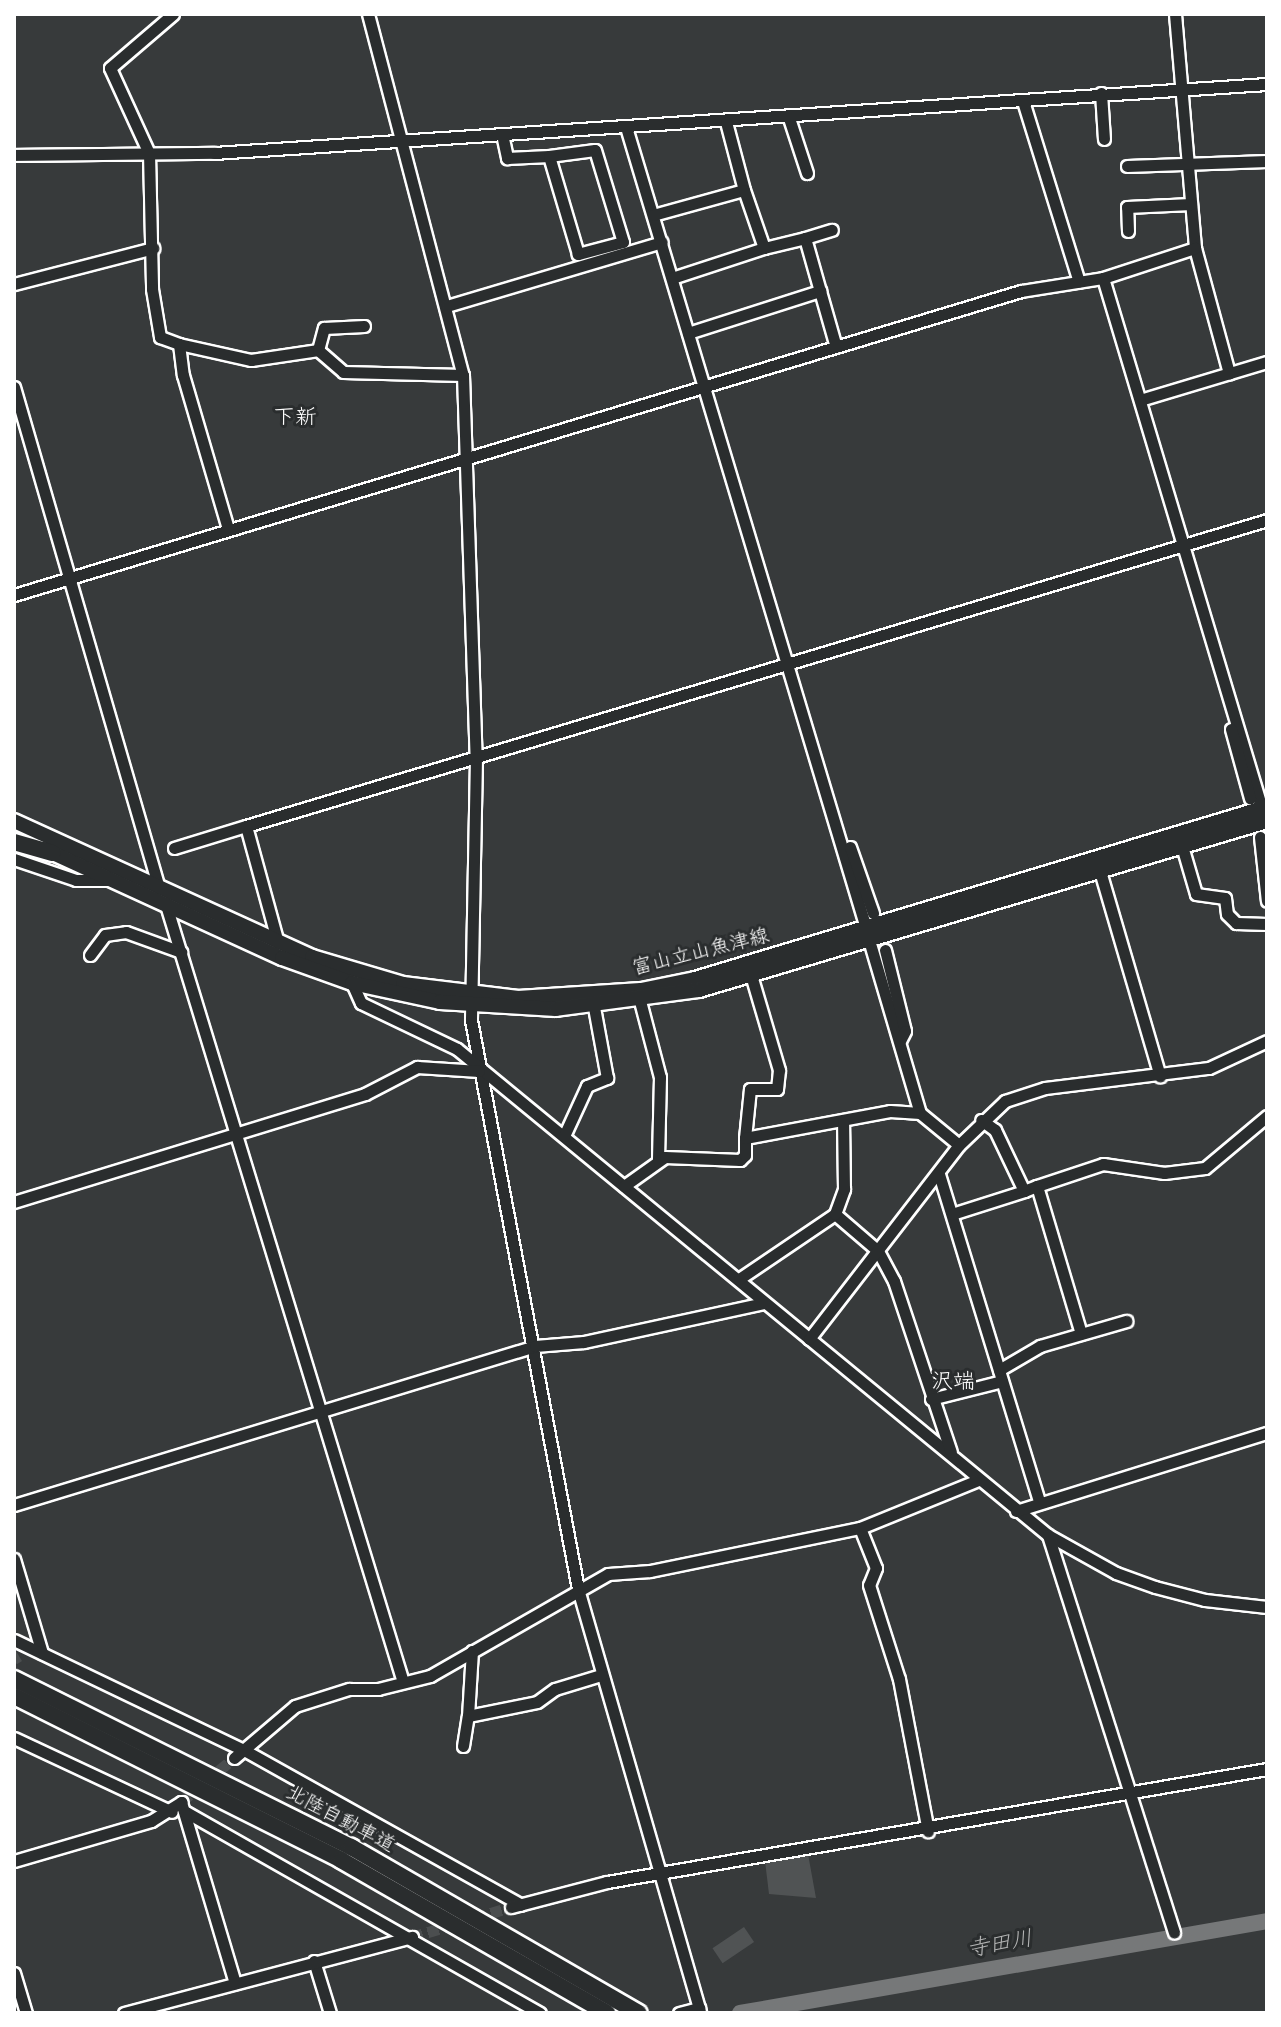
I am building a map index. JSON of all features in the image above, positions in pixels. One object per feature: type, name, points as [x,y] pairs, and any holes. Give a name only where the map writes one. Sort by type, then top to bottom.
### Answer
[{"type":"highway","points":[[14,842],[52,853]]},
{"type":"highway","name":"北陸自動車道","points":[[14,1677],[351,1847],[634,2010]]},
{"type":"highway","name":"北陸自動車道","points":[[14,1696],[147,1760],[341,1860],[607,2013]]},
{"type":"highway","points":[[14,1706],[147,1760]]},
{"type":"main road","name":"富山立山魚津線","points":[[867,934],[1182,846],[1265,812]]},
{"type":"main road","name":"富山立山魚津線","points":[[14,835],[166,905],[352,983],[470,1000],[594,1007],[640,1001],[1265,812]]},
{"type":"main road","name":"富山立山魚津線","points":[[14,821],[159,888],[280,951],[470,1000],[628,992],[749,969]]},
{"type":"street","points":[[173,14],[110,68],[149,153],[160,337],[251,360],[318,350],[343,372],[463,375]]},
{"type":"street","points":[[368,14],[463,375],[476,758],[470,1000],[480,1072],[535,1346],[578,1589],[699,2010],[679,2013]]},
{"type":"street","points":[[1175,14],[1195,248],[1229,373]]},
{"type":"street","points":[[14,155],[149,153],[726,122],[1101,93],[1182,92],[1267,84]]},
{"type":"street","points":[[1101,93],[1104,139]]},
{"type":"street","points":[[1023,101],[1079,282]]},
{"type":"street","points":[[789,118],[807,173]]},
{"type":"street","points":[[726,122],[744,190],[764,248]]},
{"type":"street","points":[[626,127],[837,826],[920,1113],[959,1145]]},
{"type":"street","points":[[502,134],[507,158],[595,150],[623,242],[578,254],[549,156]]},
{"type":"street","points":[[1127,166],[1267,161]]},
{"type":"street","points":[[653,215],[744,190]]},
{"type":"street","points":[[1128,231],[1127,207],[1191,204]]},
{"type":"street","points":[[672,278],[832,230]]},
{"type":"street","points":[[805,238],[836,347]]},
{"type":"street","points":[[447,306],[662,242]]},
{"type":"street","points":[[14,284],[153,248]]},
{"type":"street","points":[[14,595],[1021,291],[1103,278],[1195,248]]},
{"type":"street","points":[[1103,278],[1265,812]]},
{"type":"street","points":[[688,333],[820,291]]},
{"type":"street","points":[[318,350],[324,328],[364,326]]},
{"type":"street","points":[[179,344],[183,375],[228,529]]},
{"type":"street","points":[[1140,400],[1267,362]]},
{"type":"street","points":[[14,387],[159,888]]},
{"type":"street","points":[[174,848],[1267,520]]},
{"type":"street","points":[[1230,699],[1225,706],[1250,798]]},
{"type":"street","points":[[246,826],[280,951]]},
{"type":"street","points":[[837,826],[845,834],[873,913]]},
{"type":"street","points":[[1260,837],[1267,901]]},
{"type":"street","points":[[1182,846],[1196,894],[1225,898],[1227,914],[1236,923],[1267,924]]},
{"type":"street","points":[[14,859],[76,880],[114,880]]},
{"type":"street","points":[[1100,871],[1160,1076]]},
{"type":"street","points":[[166,905],[403,1682]]},
{"type":"street","points":[[90,955],[105,935],[126,932],[181,952]]},
{"type":"street","points":[[885,950],[905,1031],[900,1041]]},
{"type":"street","points":[[624,1186],[658,1159],[740,1160],[745,1155],[750,1089],[777,1089],[779,1070],[749,969]]},
{"type":"street","points":[[352,983],[361,1003],[442,1038],[1048,1535],[1116,1573],[1155,1587],[1205,1600],[1267,1607]]},
{"type":"street","points":[[640,1001],[660,1077],[658,1159]]},
{"type":"street","points":[[564,1136],[587,1086],[607,1078],[594,1007]]},
{"type":"street","points":[[809,1339],[981,1120],[1025,1092],[1160,1076],[1224,1064],[1267,1041]]},
{"type":"street","points":[[14,1202],[365,1094],[417,1067],[480,1072]]},
{"type":"street","points":[[745,1138],[890,1111],[920,1113]]},
{"type":"street","points":[[952,1214],[1103,1164],[1164,1173],[1205,1168],[1267,1116]]},
{"type":"street","points":[[739,1279],[835,1214],[844,1189],[843,1120]]},
{"type":"street","points":[[981,1120],[995,1130],[1024,1191]]},
{"type":"street","points":[[939,1174],[1039,1502]]},
{"type":"street","points":[[1037,1186],[1081,1334]]},
{"type":"street","points":[[835,1214],[878,1251],[894,1281],[952,1455]]},
{"type":"street","points":[[14,1505],[322,1414],[535,1346],[584,1342],[764,1303]]},
{"type":"street","points":[[931,1399],[1000,1375],[1040,1346],[1126,1321]]},
{"type":"street","points":[[1016,1511],[1267,1433]]},
{"type":"street","points":[[239,1754],[295,1706],[349,1689],[430,1676],[608,1574],[650,1571],[860,1528],[978,1480]]},
{"type":"street","points":[[860,1528],[876,1568],[869,1585],[899,1679],[928,1831]]},
{"type":"street","points":[[1048,1535],[1174,1933]]},
{"type":"street","points":[[14,1559],[42,1653]]},
{"type":"street","points":[[14,1640],[23,1651],[42,1653],[239,1754],[516,1906],[607,1882],[928,1831],[1267,1769]]},
{"type":"street","points":[[463,1746],[472,1651]]},
{"type":"street","points":[[468,1716],[537,1702],[555,1689],[601,1675]]},
{"type":"street","points":[[14,1738],[172,1812]]},
{"type":"street","points":[[14,1861],[172,1812],[181,1802],[235,1983]]},
{"type":"street","points":[[186,1812],[412,1937],[540,2013]]},
{"type":"street","points":[[124,2013],[412,1937]]},
{"type":"street","points":[[314,1961],[330,2013]]},
{"type":"street","points":[[14,1973],[26,2013]]},
{"type":"shaded area","points":[[808,1854],[816,1898],[769,1894],[765,1861]]},
{"type":"shaded area","points":[[744,1927],[754,1942],[723,1963],[712,1948]]},
{"type":"waterway","name":"寺田川","points":[[740,2013],[1267,1921]]},
{"type":"tunnel","points":[[14,1659],[19,1656]]},
{"type":"tunnel","points":[[181,1802],[234,1758]]},
{"type":"tunnel","points":[[412,1937],[511,1907]]},
{"type":"district","name":"下新","points":[[295,419]]},
{"type":"district","name":"沢端","points":[[953,1383]]}]
